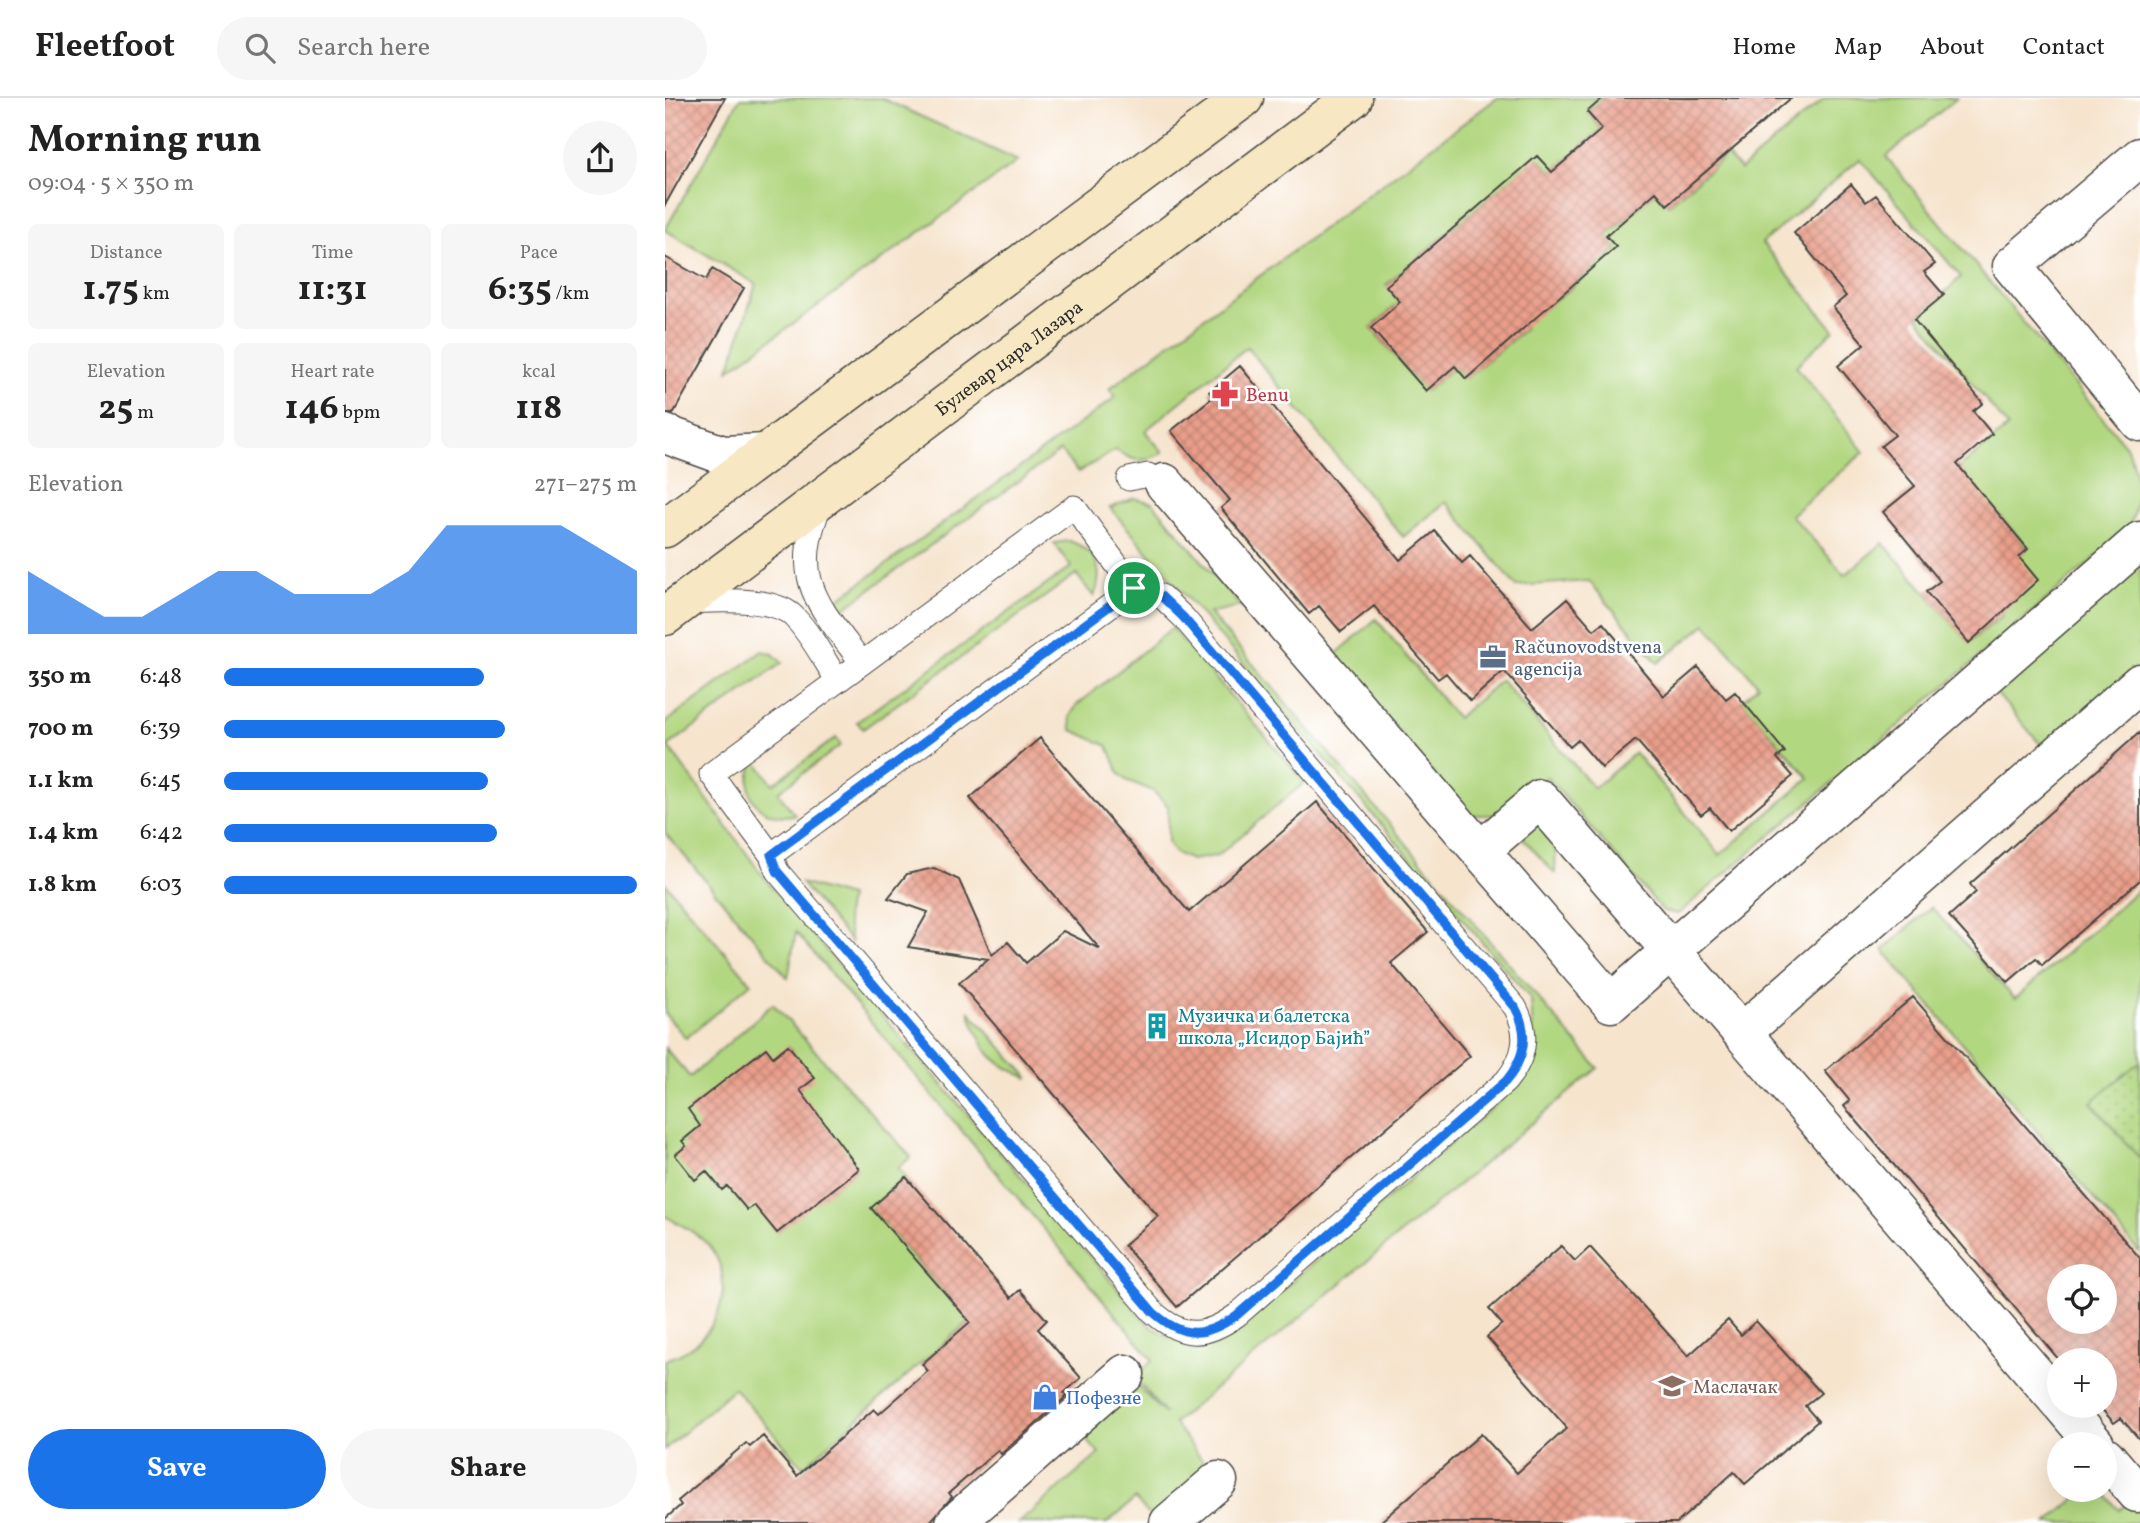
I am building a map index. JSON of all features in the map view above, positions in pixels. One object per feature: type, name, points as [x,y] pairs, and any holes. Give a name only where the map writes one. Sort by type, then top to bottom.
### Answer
[{"type":"main road","points":[[665,528],[1244,98]]},
{"type":"main road","name":"Булевар цара Лазара","points":[[674,609],[1353,98]]},
{"type":"street","points":[[2140,157],[2011,266],[2140,422]]},
{"type":"street","points":[[665,434],[723,455],[767,453]]},
{"type":"street","points":[[1147,481],[1480,851],[1611,1003],[2140,541]]},
{"type":"street","points":[[1742,1032],[2140,683]]},
{"type":"street","points":[[1480,851],[1541,799],[2047,1388]]},
{"type":"street","points":[[955,1523],[1125,1374]]},
{"type":"street","points":[[2073,1418],[2085,1432]]},
{"type":"street","points":[[2117,1470],[2137,1493],[2140,1490]]},
{"type":"street","points":[[1169,1523],[1218,1481]]},
{"type":"lane","points":[[823,499],[810,529],[807,560],[810,586],[815,600],[862,663]]},
{"type":"lane","points":[[1074,507],[1134,588],[1161,596],[1183,617],[1515,1007],[1525,1031],[1520,1059],[1506,1081],[1237,1315],[1217,1329],[1200,1333],[1180,1330],[1153,1312],[777,871],[771,855],[711,774],[862,663],[1074,507]]},
{"type":"lane","points":[[771,855],[1134,588]]},
{"type":"lane","points":[[674,609],[718,601],[781,607],[794,616],[838,681]]},
{"type":"green space","points":[[740,98],[881,98],[1018,161],[729,370],[756,284],[665,230]]},
{"type":"green space","points":[[1497,98],[1605,98],[1588,112],[1602,129],[1552,172],[1537,157],[1386,285],[1400,302],[1371,328],[1426,391],[1455,366],[1466,378],[1525,329],[1513,315],[1559,298],[1617,249],[1606,236],[1656,192],[1668,205],[1727,155],[1740,170],[1825,98],[1957,98],[1886,157],[2126,446],[2136,478],[2135,508],[2128,530],[1678,914],[1663,911],[1547,777],[1501,815],[1468,815],[1335,655],[1376,619],[1457,718],[1501,680],[1594,788],[1635,753],[1720,855],[1809,778],[1742,701],[1758,685],[1706,624],[1658,663],[1589,581],[1516,586],[1446,502],[1403,537],[1247,347],[1145,431],[1163,452],[1139,460],[1116,450],[1078,472],[1060,451],[839,612],[833,610],[832,604],[1116,397],[1109,389]],"holes":[[[1860,159],[1961,277],[1918,317],[2008,427],[1958,469],[2028,548],[2019,557],[1997,608],[2003,615],[1969,642],[1883,543],[1845,575],[1791,515],[1864,452],[1796,366],[1834,330],[1762,243]]]},
{"type":"green space","points":[[1134,498],[1153,503],[1240,606],[1209,613],[1598,1068],[1174,1423],[1218,1481],[1156,1523],[1135,1499],[1107,1523],[1019,1523],[1099,1454],[1071,1422],[1125,1374],[1165,1414],[1134,1377],[1153,1360],[796,932],[788,978],[665,833],[665,723],[762,651],[773,654],[782,663],[668,746],[766,880],[1149,1325],[1172,1338],[1202,1343],[1236,1330],[1517,1086],[1531,1053],[1531,999],[1110,508]]},
{"type":"green space","points":[[1069,541],[1086,550],[1096,562],[1099,578],[1094,597],[1076,574],[863,729],[857,722],[1071,567],[1054,543]]},
{"type":"green space","points":[[2140,541],[2140,684],[2054,760],[1984,679]]},
{"type":"green space","points":[[1172,628],[1305,782],[1217,856],[1191,860],[1175,853],[1168,843],[1168,806],[1153,791],[1126,780],[1119,773],[1108,746],[1072,730],[1070,716],[1077,705]]},
{"type":"green space","points":[[836,738],[841,745],[778,792],[795,815],[770,813],[755,803],[749,784],[755,760],[773,784]]},
{"type":"green space","points":[[1533,822],[1556,830],[1555,874],[1517,832]]},
{"type":"green space","points":[[665,883],[751,983],[686,1038],[665,1014]]},
{"type":"green space","points":[[801,883],[849,897],[846,916],[851,942]]},
{"type":"green space","points":[[2140,888],[2140,1253],[1883,950],[1931,907],[2015,999]]},
{"type":"green space","points":[[773,1004],[911,1157],[898,1168],[906,1177],[871,1209],[969,1321],[803,1467],[734,1388],[665,1449],[665,1360],[681,1354],[706,1333],[721,1304],[723,1288],[722,1272],[712,1249],[693,1233],[665,1216],[665,1048],[690,1077]]},
{"type":"green space","points":[[969,1011],[1029,1078],[1005,1067],[989,1054],[978,1036]]},
{"type":"green space","points":[[2138,1063],[2140,1065],[2140,1159],[2091,1102]]},
{"type":"green space","points":[[2140,1493],[2140,1523],[2047,1523],[2072,1502],[2112,1502],[2119,1510]]},
{"type":"building","points":[[665,98],[725,98],[665,205]]},
{"type":"building","points":[[1603,98],[1791,98],[1667,205],[1656,192],[1606,236],[1616,247],[1466,379],[1455,366],[1426,391],[1371,328],[1400,302],[1386,286],[1537,156],[1552,172],[1602,129],[1587,112]]},
{"type":"building","points":[[1851,184],[1866,202],[1876,195],[1935,264],[1924,272],[1944,295],[1914,320],[1983,403],[1973,411],[1992,434],[1957,464],[2028,549],[2019,557],[2038,580],[1969,643],[1926,592],[1940,581],[1883,512],[1915,486],[1881,446],[1895,435],[1838,366],[1864,344],[1833,307],[1846,296],[1794,233]]},
{"type":"building","points":[[665,257],[706,280],[712,269],[744,288],[673,414],[665,413]]},
{"type":"building","points":[[1240,366],[1400,560],[1435,531],[1462,563],[1470,556],[1532,628],[1567,599],[1594,630],[1603,623],[1664,696],[1698,667],[1726,699],[1735,692],[1785,752],[1777,758],[1793,776],[1729,831],[1710,808],[1701,815],[1636,740],[1602,768],[1578,740],[1570,747],[1504,671],[1470,701],[1446,673],[1438,679],[1374,606],[1341,632],[1319,606],[1309,614],[1221,508],[1230,500],[1171,431],[1213,397],[1209,392]]},
{"type":"building","points":[[2140,732],[2140,880],[2042,965],[2036,958],[2008,982],[1949,916],[1976,892],[1970,884]]},
{"type":"building","name":"Музичка и балетска школа „Исидор Бајић”","points":[[1040,738],[1189,912],[1317,802],[1428,932],[1391,963],[1470,1056],[1177,1307],[1124,1245],[1158,1216],[959,983],[988,959],[908,947],[928,912],[888,898],[907,874],[934,868],[959,880],[992,955],[1008,942],[1026,963],[1063,931],[1100,949],[970,798]]},
{"type":"building","points":[[1913,997],[2140,1258],[2140,1440],[2121,1418],[2114,1423],[2110,1418],[2117,1418],[2117,1348],[2049,1348],[1844,1106],[1850,1101],[1825,1071]]},
{"type":"building","points":[[788,1045],[815,1078],[800,1090],[859,1169],[777,1233],[754,1205],[747,1210],[727,1186],[722,1190],[706,1171],[695,1180],[675,1155],[686,1146],[682,1141],[700,1126],[688,1109],[766,1048],[773,1057]]},
{"type":"building","points":[[906,1177],[1011,1298],[1020,1290],[1047,1320],[1038,1329],[1081,1378],[1064,1393],[1067,1396],[1001,1454],[998,1450],[949,1493],[952,1497],[929,1523],[665,1523],[665,1519],[681,1505],[678,1501],[746,1443],[750,1447],[763,1436],[797,1476],[874,1409],[879,1414],[928,1371],[922,1364],[970,1322],[871,1208]]},
{"type":"building","name":"Маслачак","points":[[1561,1246],[1575,1261],[1590,1247],[1688,1356],[1728,1320],[1741,1335],[1756,1321],[1821,1393],[1805,1406],[1818,1421],[1745,1484],[1734,1472],[1677,1523],[1379,1523],[1481,1434],[1517,1473],[1567,1428],[1487,1337],[1502,1324],[1489,1309]]},
{"type":"place","name":"Benu","points":[[1225,394]]},
{"type":"place","name":"Računovodstvena agencija","points":[[1493,657]]},
{"type":"place","name":"Музичка и балетска школа „Исидор Бајић”","points":[[1157,1026]]},
{"type":"place","name":"Маслачак","points":[[1672,1386]]},
{"type":"place","name":"Пофезне","points":[[1045,1397]]},
{"type":"route","points":[[1134,588],[1161,596],[1183,617],[1515,1007],[1525,1031],[1523,1051],[1517,1068],[1506,1081],[1237,1315],[1217,1329],[1200,1333],[1180,1330],[1164,1322],[1153,1312],[777,871],[771,855],[1134,588]]}]
